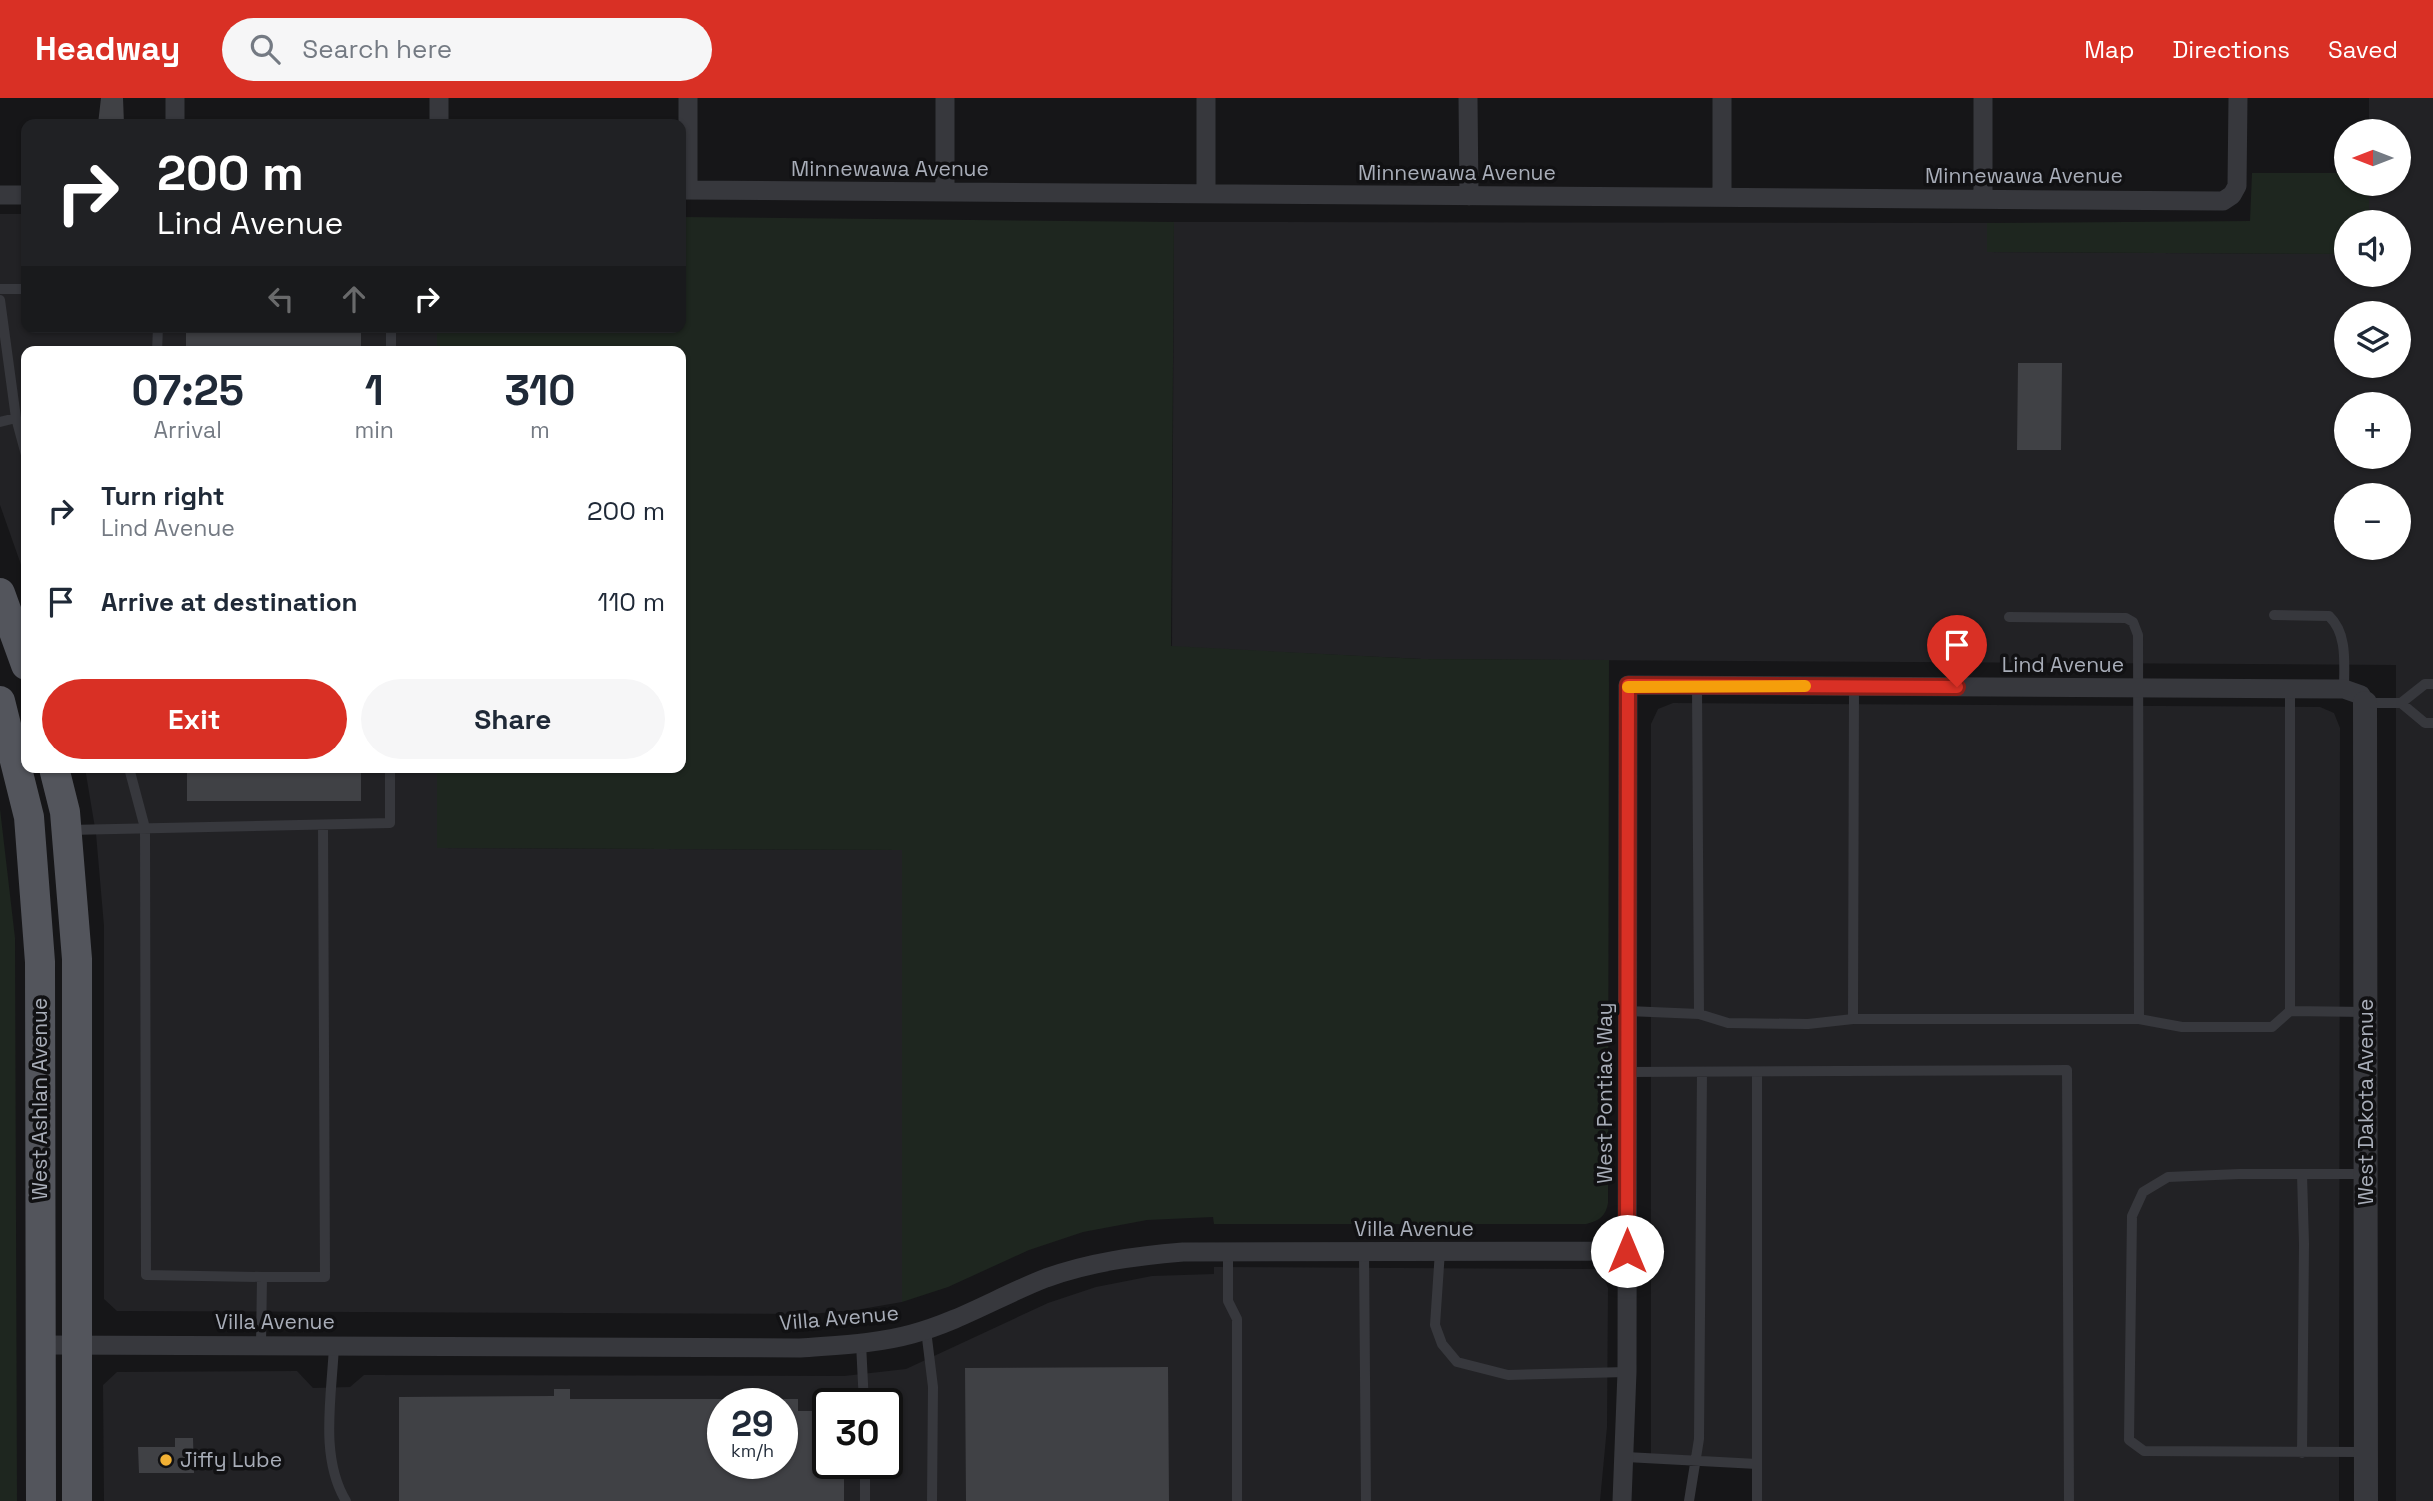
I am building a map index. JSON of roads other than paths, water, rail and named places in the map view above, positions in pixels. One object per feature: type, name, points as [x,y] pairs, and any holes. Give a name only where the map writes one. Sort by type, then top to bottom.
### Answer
[{"type":"main road","points":[[0,593],[21,651]]},
{"type":"main road","name":"West Ashlan Avenue","points":[[0,701],[29,817],[40,962],[41,1501]]},
{"type":"main road","name":"West Ashlan Avenue","points":[[55,773],[65,812],[77,959],[77,1501]]},
{"type":"street","points":[[175,98],[175,119]]},
{"type":"street","points":[[439,98],[439,119]]},
{"type":"street","points":[[686,144],[688,98]]},
{"type":"street","points":[[945,98],[945,192]]},
{"type":"street","points":[[1206,98],[1206,194]]},
{"type":"street","points":[[1468,98],[1469,196]]},
{"type":"street","points":[[1722,98],[1722,197]]},
{"type":"street","points":[[1983,98],[1983,198]]},
{"type":"street","name":"Minnewawa Avenue","points":[[686,190],[2223,201],[2232,195],[2237,186],[2238,98]]},
{"type":"street","points":[[0,195],[21,195]]},
{"type":"street","name":"Lind Avenue","points":[[1628,685],[2344,689]]},
{"type":"street","name":"West Pontiac Way","points":[[1622,1501],[1626,1457],[1627,1372],[1628,685]]},
{"type":"street","points":[[2344,689],[2361,695],[2365,703]]},
{"type":"street","name":"West Dakota Avenue","points":[[2365,703],[2366,1501]]},
{"type":"street","name":"Villa Avenue","points":[[41,1345],[800,1348],[861,1343],[926,1330],[960,1319],[1045,1279],[1085,1266],[1127,1257],[1228,1252],[1627,1251]]},
{"type":"lane","points":[[0,289],[21,289]]},
{"type":"lane","points":[[0,300],[16,418],[21,436]]},
{"type":"lane","points":[[0,422],[16,418]]},
{"type":"lane","points":[[2274,615],[2329,616],[2338,624],[2344,650],[2344,689]]},
{"type":"lane","points":[[2009,617],[2126,618],[2133,622],[2138,635],[2139,1019]]},
{"type":"lane","points":[[2365,703],[2401,703],[2425,684],[2433,684]]},
{"type":"lane","points":[[1698,686],[1699,1014]]},
{"type":"lane","points":[[1853,1019],[1854,687]]},
{"type":"lane","points":[[2290,690],[2290,1011]]},
{"type":"lane","points":[[2401,703],[2425,723],[2433,723]]},
{"type":"lane","points":[[132,773],[145,828],[146,1275],[325,1277],[323,825]]},
{"type":"lane","points":[[66,830],[390,823],[390,773]]},
{"type":"lane","points":[[1628,1011],[1699,1014],[1728,1023],[1808,1024],[1853,1019],[2139,1019],[2182,1027],[2272,1027],[2290,1011],[2366,1012]]},
{"type":"lane","points":[[1628,1072],[2067,1070],[2069,1501]]},
{"type":"lane","points":[[1689,1501],[1699,1439],[1702,1072]]},
{"type":"lane","points":[[1757,1072],[1757,1501]]},
{"type":"lane","points":[[2302,1174],[2302,1453]]},
{"type":"lane","points":[[2366,1174],[2168,1177],[2143,1192],[2132,1216],[2129,1440],[2144,1451],[2366,1452]]},
{"type":"lane","points":[[1364,1251],[1366,1501]]},
{"type":"lane","points":[[1440,1251],[1435,1325],[1442,1344],[1457,1362],[1508,1375],[1627,1372]]},
{"type":"lane","points":[[1228,1252],[1228,1301],[1237,1319],[1237,1501]]},
{"type":"lane","points":[[261,1345],[262,1277]]},
{"type":"lane","points":[[926,1330],[933,1387],[932,1501]]},
{"type":"lane","points":[[861,1343],[863,1388]]},
{"type":"lane","points":[[334,1345],[330,1452],[334,1476],[346,1501]]},
{"type":"lane","points":[[1626,1457],[1757,1464]]},
{"type":"lane","points":[[865,1479],[865,1501]]},
{"type":"place","name":"Jiffy Lube","points":[[166,1460]]}]
